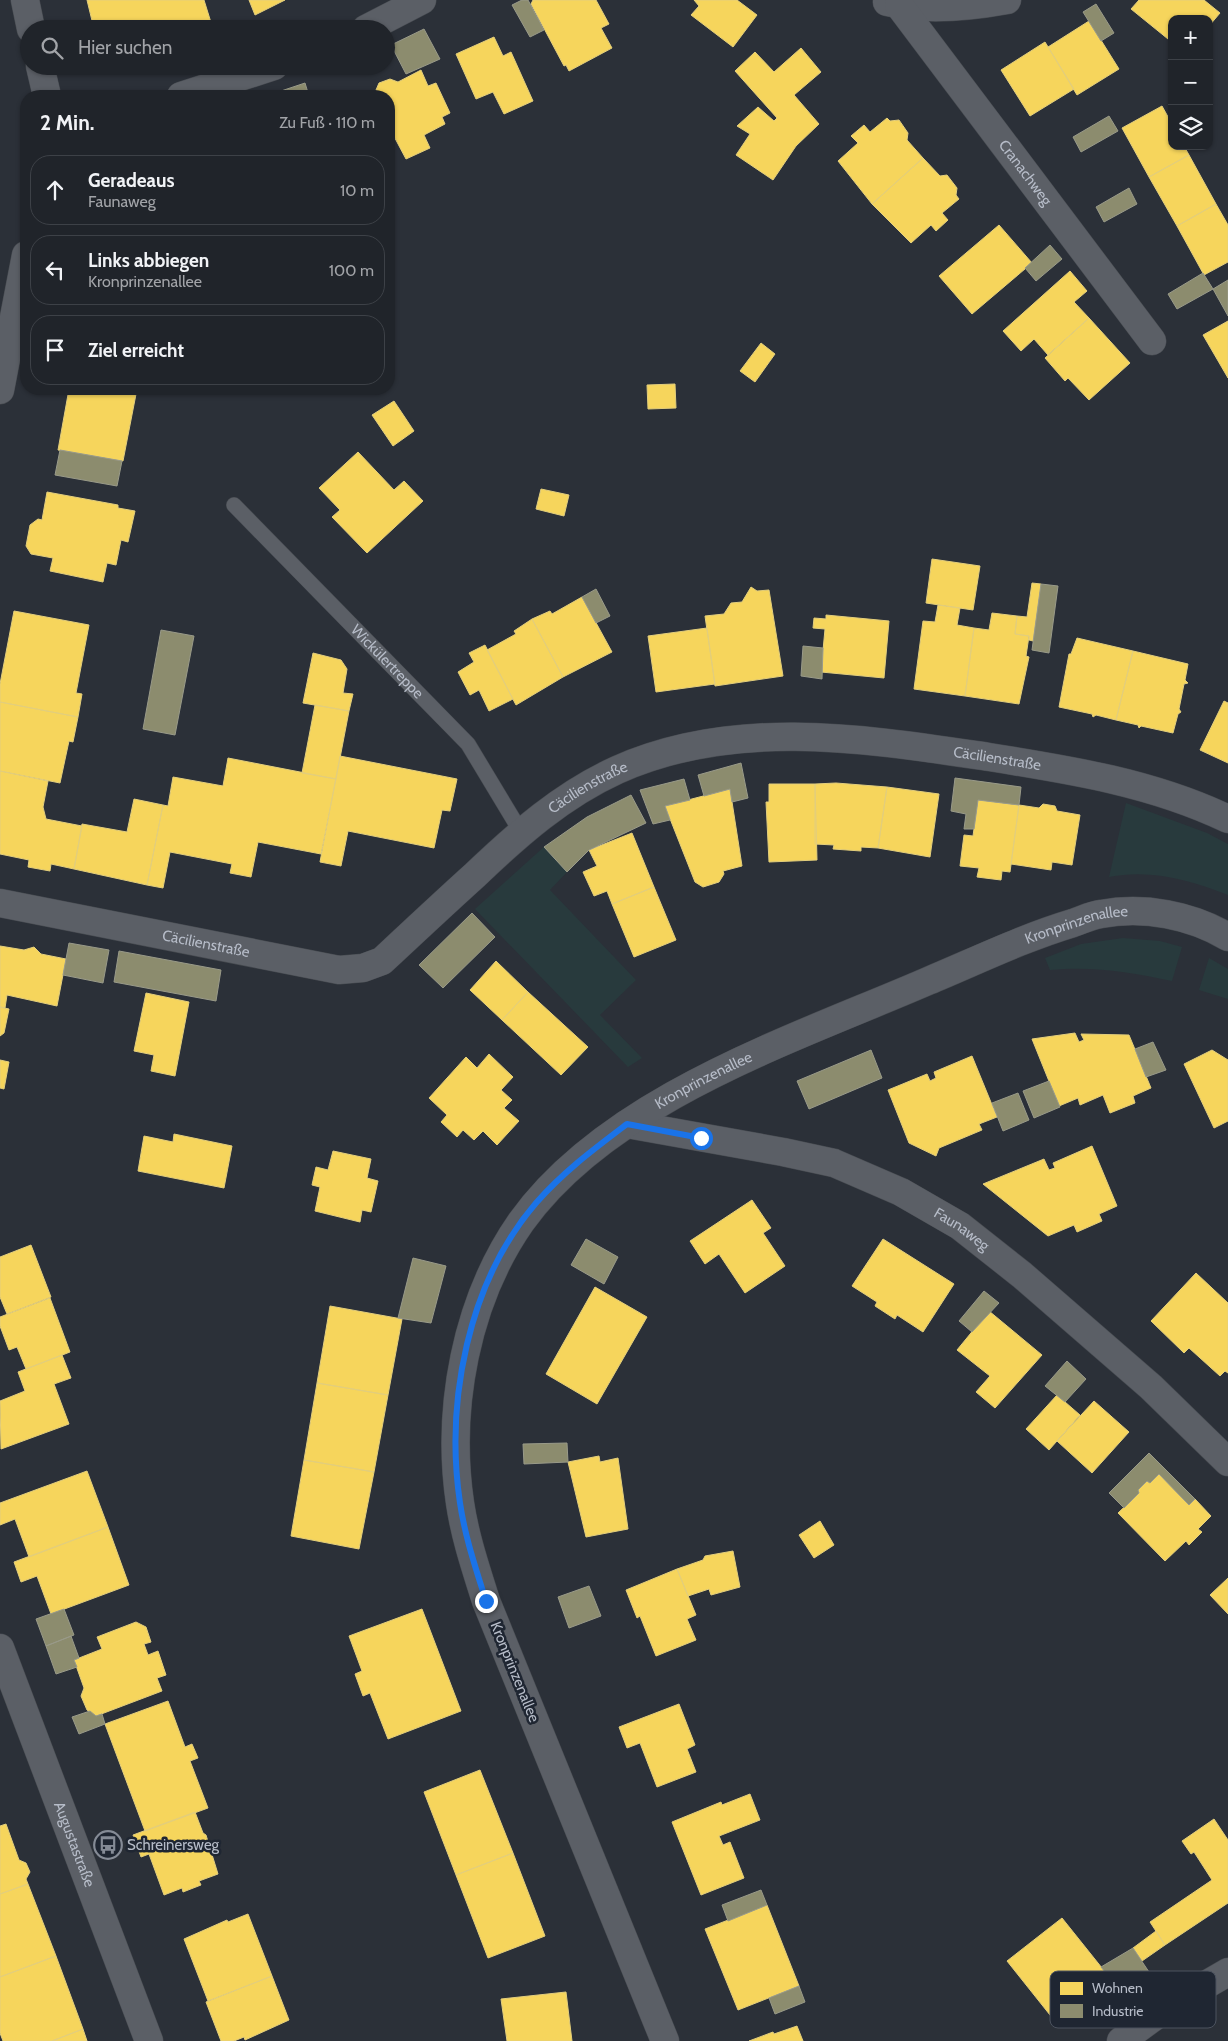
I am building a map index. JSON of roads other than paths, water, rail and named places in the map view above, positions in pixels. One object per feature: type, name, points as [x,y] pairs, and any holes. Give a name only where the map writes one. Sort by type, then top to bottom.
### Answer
[{"type":"street","points":[[25,0],[29,20]]},
{"type":"street","points":[[383,20],[422,0]]},
{"type":"street","points":[[890,2],[954,6],[1007,0]]},
{"type":"street","name":"Cranachweg","points":[[890,2],[1152,341]]},
{"type":"street","points":[[42,75],[46,90]]},
{"type":"street","points":[[200,90],[246,75]]},
{"type":"street","points":[[0,390],[20,286]]},
{"type":"street","name":"Cäcilienstraße","points":[[0,903],[339,970],[363,968],[382,960],[521,832],[571,794],[618,770],[677,750],[734,740],[790,735],[849,738],[1073,770],[1141,786],[1228,819]]},
{"type":"street","name":"Kronprinzenallee","points":[[665,2041],[486,1601],[469,1548],[460,1503],[456,1446],[458,1404],[470,1336],[487,1287],[505,1249],[520,1223],[570,1167],[627,1124],[673,1096],[756,1054],[1065,925],[1102,914],[1155,911],[1210,927],[1228,937]]},
{"type":"street","name":"Faunaweg","points":[[627,1124],[783,1152],[834,1164],[901,1192],[960,1226],[1022,1275],[1151,1387],[1228,1462]]},
{"type":"street","name":"Augustastraße","points":[[0,1648],[149,2041]]},
{"type":"street","points":[[1216,1979],[1228,1972]]},
{"type":"street","points":[[1121,2041],[1139,2028]]},
{"type":"lane","name":"Wickülertreppe","points":[[234,505],[468,744],[521,832]]},
{"type":"place","name":"Schreinersweg","points":[[108,1845]]}]
